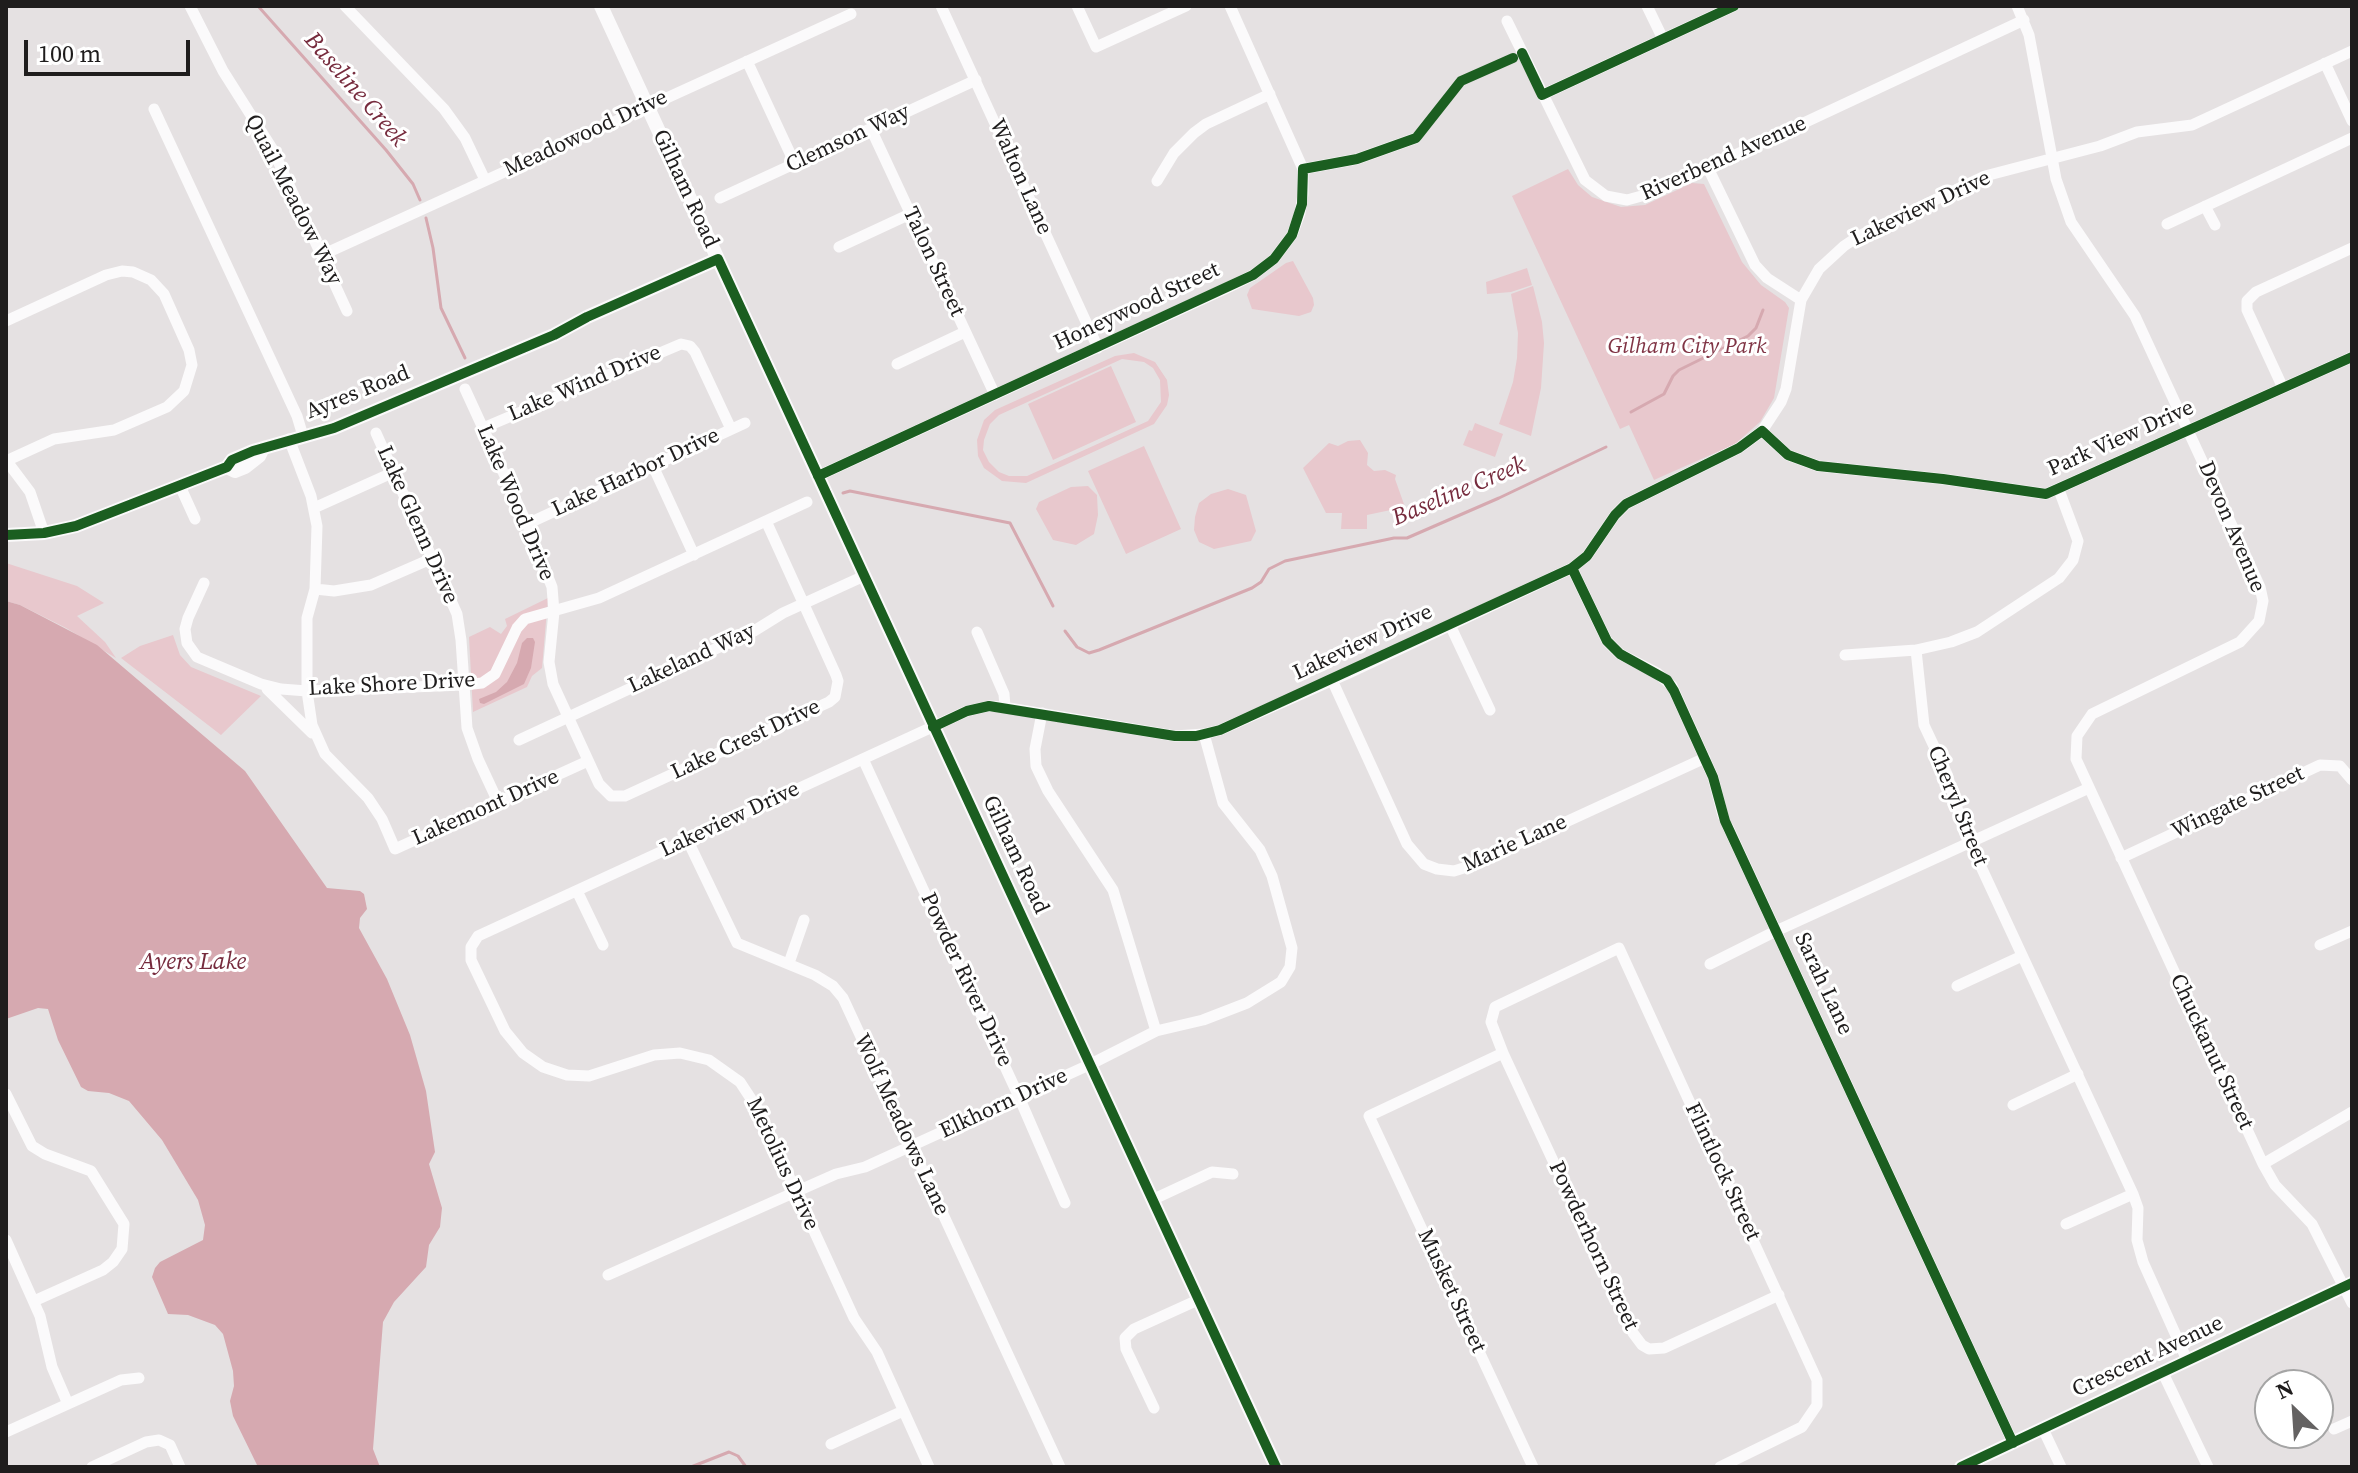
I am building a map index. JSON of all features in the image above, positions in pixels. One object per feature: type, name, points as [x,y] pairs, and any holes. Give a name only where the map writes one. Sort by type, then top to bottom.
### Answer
[{"type":"street","name":"Quail Meadow Way","points":[[190,6],[223,71],[273,150],[347,311]]},
{"type":"street","points":[[345,6],[444,109],[465,138],[485,180]]},
{"type":"street","name":"Gilham Road","points":[[601,6],[1276,1467]]},
{"type":"street","name":"Walton Lane","points":[[941,6],[1098,348]]},
{"type":"street","points":[[1077,6],[1096,47],[1186,6]]},
{"type":"street","name":"Honeywood Street","points":[[818,476],[1264,268],[1281,251],[1296,225],[1303,194],[1303,169],[1230,6]]},
{"type":"street","points":[[1647,6],[1663,39]]},
{"type":"street","points":[[1542,95],[1734,6]]},
{"type":"street","name":"Devon Avenue","points":[[2017,6],[2029,35],[2051,157],[2071,222],[2135,316],[2260,587],[2263,601],[2255,628],[2240,642],[2092,714],[2080,729],[2075,752],[2089,788]]},
{"type":"street","name":"Meadowood Drive","points":[[322,255],[851,14]]},
{"type":"street","name":"Riverbend Avenue","points":[[1507,21],[1579,171],[1590,185],[1606,196],[1635,200],[2024,20]]},
{"type":"street","name":"Lakeview Drive","points":[[484,932],[978,708],[1005,707],[1175,736],[1204,734],[1220,730],[1332,680],[1572,568],[1587,556],[1626,504],[1739,448],[1762,431],[1786,389],[1801,300],[1819,269],[1859,236],[1985,176],[2091,149],[2144,130],[2192,125],[2352,51]]},
{"type":"street","points":[[747,61],[795,164]]},
{"type":"street","points":[[2325,63],[2352,121]]},
{"type":"street","name":"Clemson Way","points":[[720,198],[976,80]]},
{"type":"street","points":[[1157,181],[1174,153],[1194,133],[1206,124],[1270,94]]},
{"type":"street","name":"Lakemont Drive","points":[[154,109],[297,416],[296,438],[314,508],[318,542],[315,589],[307,618],[307,691],[315,737],[325,754],[368,798],[382,819],[395,849],[588,761]]},
{"type":"street","name":"Talon Street","points":[[871,129],[995,395]]},
{"type":"street","points":[[1303,169],[1357,159],[1416,138]]},
{"type":"street","points":[[2167,224],[2352,138]]},
{"type":"street","points":[[1708,168],[1755,265],[1767,278],[1801,300]]},
{"type":"street","points":[[2205,206],[2215,225]]},
{"type":"street","points":[[839,247],[910,214]]},
{"type":"street","points":[[2283,388],[2247,310],[2247,301],[2256,292],[2352,248]]},
{"type":"street","name":"Ayres Road","points":[[6,535],[44,533],[76,526],[227,467],[232,460],[253,451],[334,428],[529,346],[718,259]]},
{"type":"street","points":[[6,321],[106,275],[133,272],[151,280],[164,294],[189,350],[192,365],[189,383],[167,407],[114,430],[54,439],[6,461],[30,492],[44,533]]},
{"type":"street","points":[[897,364],[965,332]]},
{"type":"street","name":"Lake Wind Drive","points":[[483,428],[681,344],[690,346],[695,352],[731,429]]},
{"type":"street","name":"Park View Drive","points":[[1762,431],[1788,455],[1818,466],[1943,479],[2040,494],[2059,490],[2352,357]]},
{"type":"street","name":"Lake Wood Drive","points":[[465,389],[527,524],[552,587],[554,612],[550,670],[588,761],[603,791],[611,796]]},
{"type":"street","name":"Lake Harbor Drive","points":[[527,524],[745,423]]},
{"type":"street","name":"Lake Glenn Drive","points":[[376,433],[457,614],[470,738],[498,802]]},
{"type":"street","points":[[653,466],[694,555]]},
{"type":"street","points":[[314,508],[394,472]]},
{"type":"street","points":[[180,486],[195,519]]},
{"type":"street","points":[[1845,655],[1916,650],[1977,632],[2065,573],[2073,560],[2078,541],[2059,490]]},
{"type":"street","name":"Lake Shore Drive","points":[[204,583],[188,618],[185,629],[187,643],[197,657],[261,684],[307,691],[482,683],[495,674],[517,628],[525,619],[599,598],[807,502]]},
{"type":"street","name":"Lake Crest Drive","points":[[611,796],[625,796],[835,697],[838,681],[766,521]]},
{"type":"street","points":[[315,589],[334,591],[371,585],[433,558]]},
{"type":"street","name":"Sarah Lane","points":[[1572,568],[1610,645],[1672,686],[1716,784],[1725,822],[2013,1443]]},
{"type":"street","name":"Lakeland Way","points":[[519,740],[754,631],[804,603],[864,576]]},
{"type":"street","points":[[1450,625],[1490,710]]},
{"type":"street","points":[[977,632],[1004,694],[1005,707]]},
{"type":"street","name":"Cheryl Street","points":[[1916,650],[1924,725],[1947,774],[1969,843],[2133,1194],[2138,1208],[2137,1240],[2143,1262],[2187,1360]]},
{"type":"street","name":"Marie Lane","points":[[1332,680],[1407,844],[1424,864],[1437,869],[1454,871],[1470,866],[1705,758]]},
{"type":"street","points":[[261,684],[290,709],[315,737]]},
{"type":"street","points":[[1042,713],[1035,749],[1036,766],[1048,791],[1113,890],[1156,1031]]},
{"type":"street","name":"Elkhorn Drive","points":[[608,1275],[836,1174],[865,1167],[911,1147],[1156,1031],[1203,1020],[1247,1003],[1281,982],[1295,969],[1290,936],[1269,867],[1260,850],[1223,803],[1204,734]]},
{"type":"street","name":"Powder River Drive","points":[[863,759],[1065,1203]]},
{"type":"street","name":"Wingate Street","points":[[2121,858],[2320,765],[2340,766],[2352,780]]},
{"type":"street","points":[[1710,964],[1762,937],[2089,788]]},
{"type":"street","name":"Chuckanut Street","points":[[2089,788],[2263,1164],[2275,1185],[2312,1224],[2348,1284],[2352,1303]]},
{"type":"street","name":"Wolf Meadows Lane","points":[[687,839],[737,943],[823,979],[838,991],[1060,1467]]},
{"type":"street","points":[[577,891],[603,945]]},
{"type":"street","points":[[789,963],[804,920]]},
{"type":"street","points":[[2320,945],[2352,931]]},
{"type":"street","name":"Metolius Drive","points":[[484,932],[471,947],[471,960],[509,1037],[523,1053],[543,1067],[576,1076],[600,1074],[642,1058],[680,1053],[709,1060],[730,1073],[749,1094],[854,1318],[874,1347],[929,1467]]},
{"type":"street","name":"Powderhorn Street","points":[[1619,948],[1495,1007],[1491,1022],[1639,1348],[1664,1348],[1779,1295]]},
{"type":"street","name":"Flintlock Street","points":[[1619,948],[1815,1373],[1818,1398],[1813,1414],[1802,1427],[1720,1467]]},
{"type":"street","points":[[1957,986],[2022,956]]},
{"type":"street","name":"Musket Street","points":[[1503,1053],[1369,1116],[1533,1467]]},
{"type":"street","points":[[2013,1105],[2078,1074]]},
{"type":"street","points":[[6,1094],[32,1146],[91,1171],[124,1224],[122,1249],[113,1262],[103,1270],[34,1301]]},
{"type":"street","points":[[2263,1164],[2352,1112]]},
{"type":"street","points":[[1154,1199],[1212,1172],[1233,1174]]},
{"type":"street","points":[[2066,1224],[2133,1194]]},
{"type":"street","points":[[6,1240],[34,1301],[52,1367],[68,1404]]},
{"type":"street","name":"Crescent Avenue","points":[[1961,1467],[2348,1284]]},
{"type":"street","points":[[1154,1408],[1126,1349],[1125,1338],[1134,1329],[1200,1299]]},
{"type":"street","points":[[2162,1371],[2208,1467]]},
{"type":"street","points":[[6,1432],[121,1380],[139,1378]]},
{"type":"street","points":[[831,1444],[903,1411]]},
{"type":"street","points":[[2334,1429],[2352,1421]]},
{"type":"street","points":[[2043,1429],[2061,1467]]},
{"type":"street","points":[[92,1467],[154,1440],[168,1443],[180,1467]]},
{"type":"green space","name":"Gilham City Park","points":[[1568,169],[1578,185],[1592,197],[1621,207],[1645,205],[1692,183],[1704,184],[1742,262],[1761,285],[1789,308],[1774,398],[1760,422],[1735,444],[1654,480],[1629,425],[1620,429],[1512,196]]},
{"type":"green space","points":[[1293,261],[1313,298],[1311,312],[1299,316],[1252,309],[1247,295],[1250,288]]},
{"type":"green space","points":[[1527,268],[1532,285],[1511,292],[1487,294],[1486,282]]},
{"type":"green space","points":[[1533,286],[1544,343],[1541,388],[1531,436],[1499,424],[1513,382],[1517,358],[1518,333],[1511,294]]},
{"type":"green space","points":[[1134,353],[1155,362],[1167,380],[1167,405],[1154,424],[1026,483],[1002,481],[984,468],[978,456],[977,440],[984,420],[995,410],[1115,356]],"holes":[[[1122,359],[1144,362],[1153,368],[1160,380],[1161,402],[1148,421],[1027,476],[1009,476],[999,472],[989,462],[983,450],[984,440],[990,424],[999,415]]]},
{"type":"green space","points":[[1111,366],[1136,422],[1053,460],[1028,404]]},
{"type":"green space","points":[[1475,423],[1503,434],[1495,457],[1463,445]]},
{"type":"green space","points":[[1360,440],[1368,453],[1367,465],[1374,471],[1385,470],[1396,475],[1405,507],[1367,515],[1367,529],[1341,529],[1342,513],[1326,513],[1303,468],[1329,443],[1338,446]]},
{"type":"green space","points":[[1144,446],[1181,529],[1126,554],[1088,471]]},
{"type":"green space","points":[[1088,486],[1097,495],[1098,515],[1094,534],[1076,545],[1053,540],[1036,509],[1039,502],[1071,487]]},
{"type":"green space","points":[[1228,489],[1246,495],[1256,531],[1251,541],[1214,549],[1199,542],[1194,530],[1195,517],[1199,503],[1211,494]]},
{"type":"green space","points":[[6,563],[77,586],[104,603],[77,616],[105,642],[116,658],[66,628],[6,601]]},
{"type":"green space","points":[[548,598],[542,668],[532,676],[527,687],[473,712],[469,637],[490,627],[501,634],[507,626],[505,619]]},
{"type":"green space","points":[[173,635],[180,655],[191,667],[261,696],[221,735],[121,658],[140,646]]},
{"type":"water","name":"Ayers Lake","points":[[6,601],[20,605],[97,645],[245,771],[327,888],[364,894],[367,909],[360,918],[359,928],[387,979],[410,1035],[426,1091],[435,1152],[429,1164],[442,1208],[440,1227],[429,1245],[426,1267],[394,1302],[383,1322],[373,1449],[380,1467],[258,1467],[233,1416],[230,1401],[234,1386],[233,1371],[223,1334],[215,1325],[188,1315],[168,1314],[152,1277],[160,1262],[203,1240],[205,1225],[198,1200],[162,1140],[129,1101],[81,1087],[58,1040],[48,1009],[38,1008],[6,1019]]},
{"type":"water","points":[[527,638],[533,638],[535,642],[531,668],[524,684],[484,704],[480,703],[479,699],[496,692],[507,682],[517,663],[522,643]]},
{"type":"waterway","name":"Baseline Creek","points":[[258,6],[386,150],[413,184],[420,200]]},
{"type":"waterway","name":"Baseline Creek","points":[[426,218],[441,308],[465,358]]},
{"type":"waterway","points":[[1631,412],[1664,394],[1679,370],[1748,336],[1756,328],[1763,310]]},
{"type":"waterway","name":"Baseline Creek","points":[[1065,631],[1077,647],[1089,653],[1099,650],[1252,588],[1261,582],[1269,569],[1285,561],[1394,538],[1407,538],[1606,447]]},
{"type":"waterway","name":"Baseline Creek","points":[[843,493],[850,491],[1010,523],[1053,606]]},
{"type":"waterway","points":[[691,1467],[729,1452],[738,1456],[746,1467]]},
{"type":"cycle path","points":[[1522,53],[1542,95],[1734,6]]},
{"type":"cycle path","points":[[818,476],[1253,275],[1274,259],[1292,235],[1302,204],[1303,169],[1357,159],[1416,138],[1461,81],[1513,58]]},
{"type":"cycle path","points":[[6,535],[44,533],[76,526],[227,467],[232,460],[253,451],[334,428],[554,335],[587,317],[718,259],[1276,1467]]},
{"type":"cycle path","points":[[933,727],[967,711],[989,706],[1175,736],[1196,736],[1220,730],[1572,568],[1587,556],[1626,504],[1739,448],[1762,431],[1788,455],[1818,466],[2046,494],[2352,357]]},
{"type":"cycle path","points":[[1572,568],[1607,641],[1620,654],[1667,680],[1674,691],[1713,777],[1725,821],[2013,1443]]},
{"type":"cycle path","points":[[1961,1467],[2352,1283]]}]
